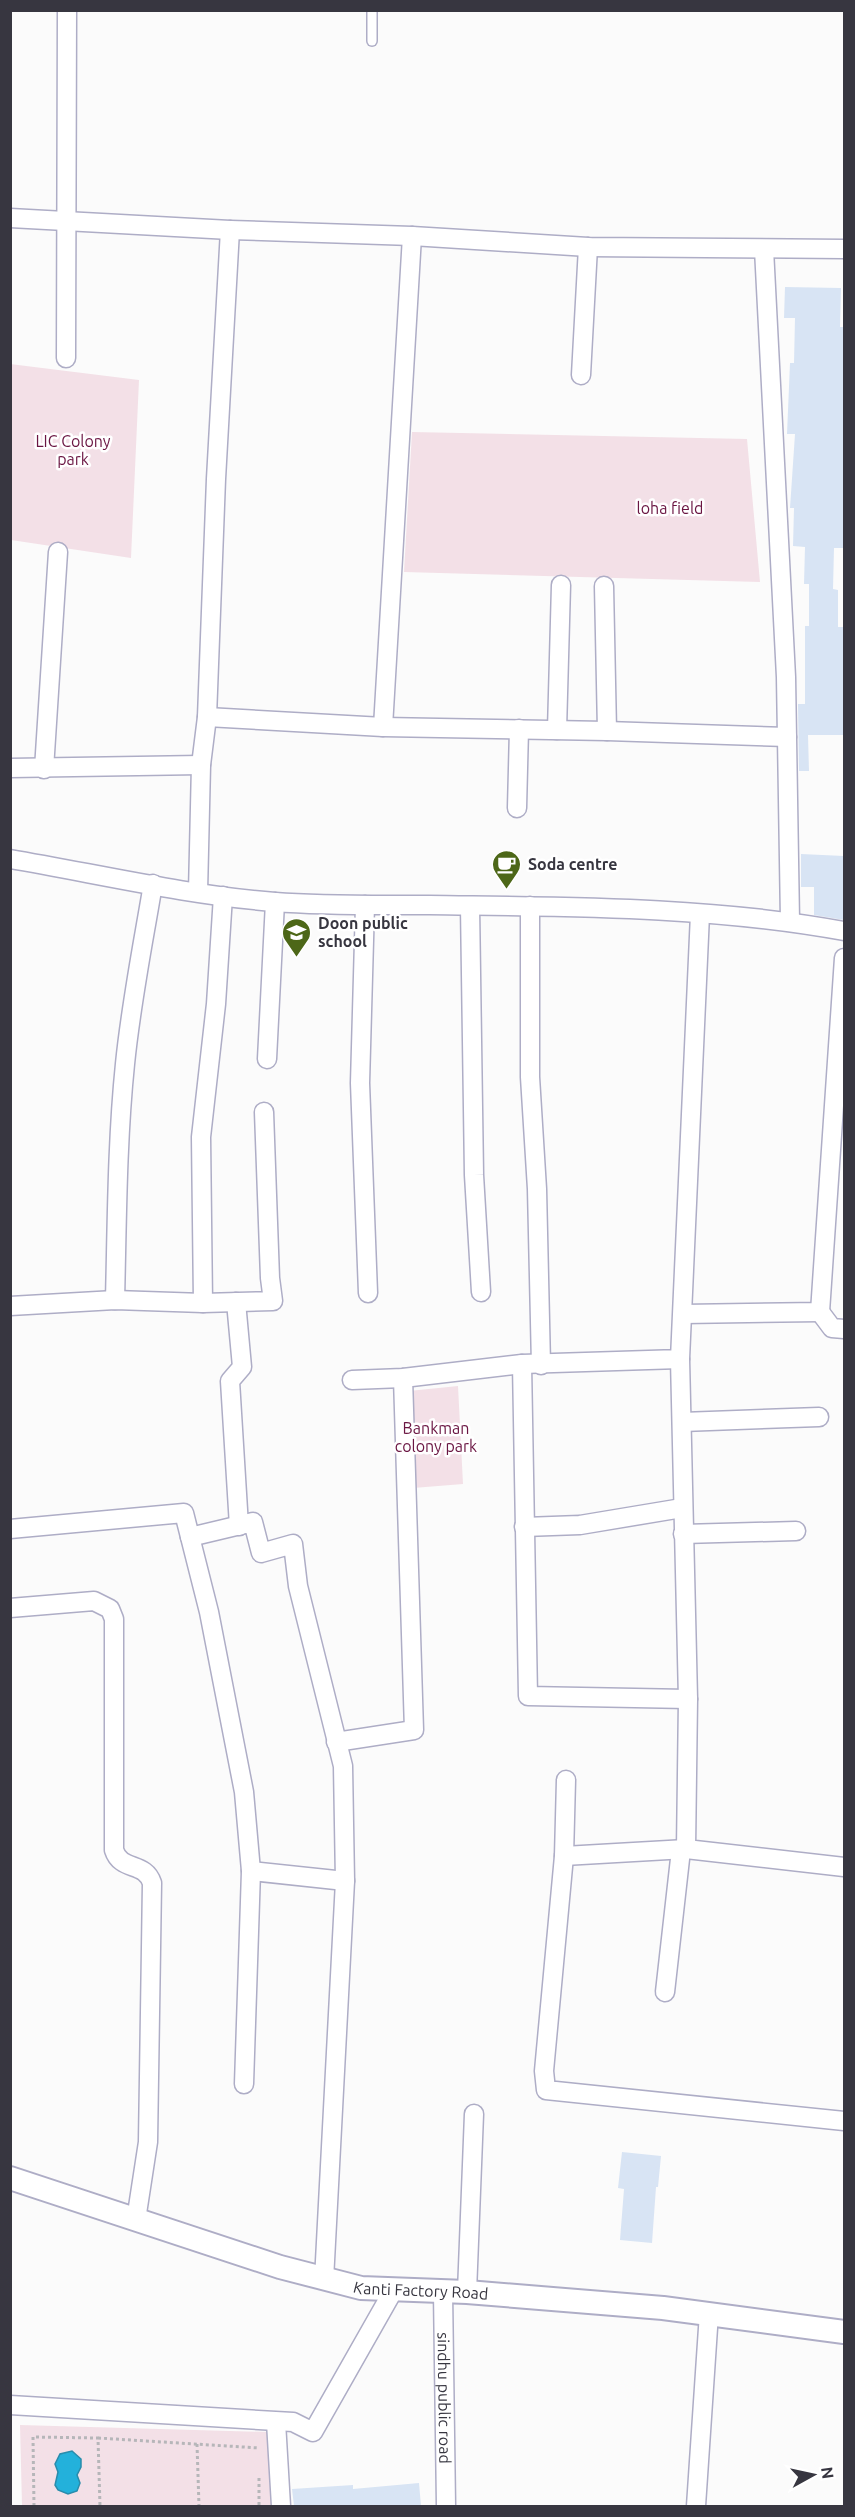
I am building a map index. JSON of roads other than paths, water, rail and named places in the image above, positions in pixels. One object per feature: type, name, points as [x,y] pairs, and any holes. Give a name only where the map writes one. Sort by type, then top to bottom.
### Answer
[{"type":"street","points":[[66,358],[67,10]]},
{"type":"street","points":[[10,218],[230,230],[412,236],[588,247],[844,249]]},
{"type":"street","points":[[198,892],[201,765],[207,717],[216,479],[230,230]]},
{"type":"street","points":[[383,727],[412,236]]},
{"type":"street","points":[[581,375],[588,247]]},
{"type":"street","points":[[764,249],[788,737],[789,921]]},
{"type":"street","points":[[44,769],[58,552]]},
{"type":"street","points":[[557,729],[561,585]]},
{"type":"street","points":[[604,586],[607,730]]},
{"type":"street","points":[[207,717],[383,727],[607,730],[788,737]]},
{"type":"street","points":[[516,808],[519,729]]},
{"type":"street","points":[[10,768],[201,765]]},
{"type":"street","points":[[10,859],[198,892],[275,902],[530,906],[700,914],[789,921],[844,931]]},
{"type":"street","points":[[115,1300],[119,1155],[125,1065],[130,1019],[153,884]]},
{"type":"street","points":[[203,1303],[201,1137],[216,1004],[223,896]]},
{"type":"street","points":[[267,1059],[275,902]]},
{"type":"street","points":[[365,905],[360,1083],[368,1293]]},
{"type":"street","points":[[470,906],[474,1175],[481,1292]]},
{"type":"street","points":[[530,906],[530,1077],[537,1189],[541,1365]]},
{"type":"street","points":[[665,1992],[683,1850],[688,1700],[680,1359],[700,914]]},
{"type":"street","points":[[844,958],[820,1312],[832,1328],[844,1329]]},
{"type":"street","points":[[10,1306],[115,1300],[203,1303],[273,1300],[270,1278],[264,1112]]},
{"type":"street","points":[[236,1302],[242,1367],[230,1381],[239,1526]]},
{"type":"street","points":[[683,1314],[820,1312]]},
{"type":"street","points":[[352,1380],[403,1378],[522,1364],[680,1359]]},
{"type":"street","points":[[522,1364],[528,1696],[688,1700]]},
{"type":"street","points":[[336,1742],[414,1730],[403,1378]]},
{"type":"street","points":[[682,1422],[819,1417]]},
{"type":"street","points":[[524,1527],[580,1525],[682,1508]]},
{"type":"street","points":[[10,1529],[184,1513],[209,1612],[244,1792],[251,1871],[244,2084]]},
{"type":"street","points":[[190,1537],[253,1522],[261,1553],[293,1544],[298,1586],[343,1766],[345,1881],[324,2280]]},
{"type":"street","points":[[683,1534],[795,1531]]},
{"type":"street","points":[[10,1608],[94,1601],[110,1609],[114,1619],[114,1850],[116,1858],[144,1871],[149,1875],[152,1883],[148,2142],[135,2220]]},
{"type":"street","points":[[566,1780],[564,1856],[544,2071],[546,2090],[844,2121]]},
{"type":"street","points":[[564,1856],[683,1850],[844,1867]]},
{"type":"street","points":[[251,1871],[345,1881]]},
{"type":"street","points":[[467,2292],[474,2114]]},
{"type":"street","name":"Kanti Factory Road","points":[[10,2178],[324,2280],[361,2288],[467,2292],[709,2313],[844,2332]]},
{"type":"street","points":[[10,2405],[293,2422],[313,2432],[393,2291]]},
{"type":"street","name":"sindhu public road","points":[[442,2292],[446,2506]]},
{"type":"street","points":[[696,2506],[709,2313]]},
{"type":"street","points":[[276,2422],[281,2506]]},
{"type":"lane","points":[[372,10],[372,40]]},
{"type":"water","points":[[72,2451],[81,2459],[81,2467],[77,2475],[80,2483],[77,2491],[68,2494],[58,2490],[55,2485],[58,2472],[55,2464],[60,2454]]},
{"type":"place","name":"Soda centre","points":[[507,890]]},
{"type":"place","name":"Doon public school","points":[[297,958]]},
{"type":"park label","name":"LIC Colony park","points":[[73,450]]},
{"type":"park label","name":"loha field","points":[[670,508]]},
{"type":"park label","name":"Bankman colony park","points":[[436,1437]]}]
